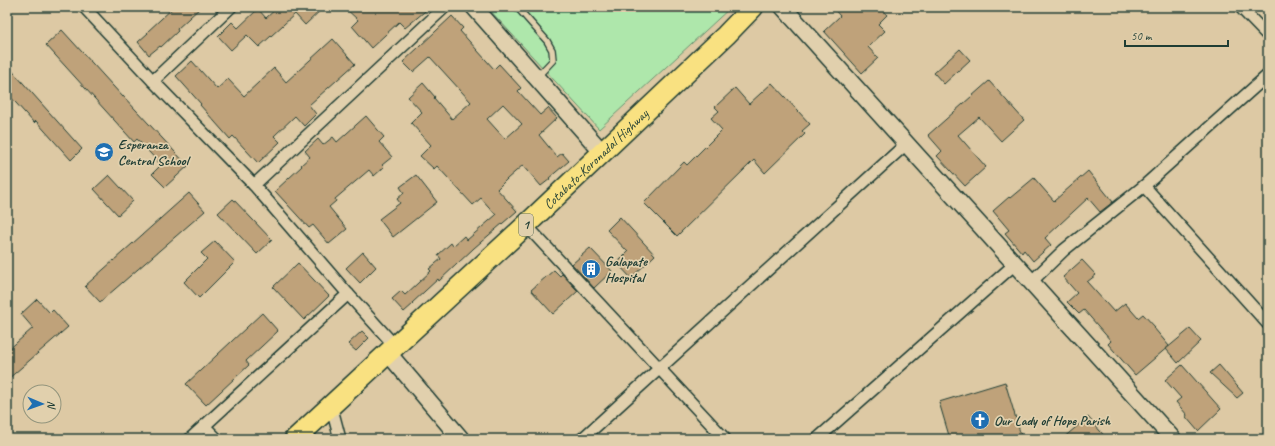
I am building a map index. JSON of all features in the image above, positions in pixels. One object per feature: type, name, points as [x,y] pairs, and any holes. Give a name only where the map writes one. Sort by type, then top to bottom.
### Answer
[{"type":"highway","name":"Cotabato-Koronadal Highway","points":[[295,439],[526,225],[726,35],[753,7]]},
{"type":"street","points":[[84,7],[153,81],[254,185],[348,294],[462,439]]},
{"type":"street","points":[[153,81],[231,7]]},
{"type":"street","points":[[254,185],[444,7]]},
{"type":"street","points":[[474,7],[602,152]]},
{"type":"street","points":[[782,7],[1173,439]]},
{"type":"street","points":[[1240,7],[1268,36]]},
{"type":"street","points":[[1031,282],[1064,250],[1144,186],[1268,75]]},
{"type":"street","points":[[582,439],[906,144]]},
{"type":"street","points":[[1144,186],[1268,324]]},
{"type":"street","points":[[526,225],[725,439]]},
{"type":"street","points":[[817,439],[1015,264]]},
{"type":"street","points":[[190,439],[348,294]]},
{"type":"street","points":[[331,405],[340,439]]},
{"type":"street","points":[[204,426],[217,439]]},
{"type":"lane","points":[[517,7],[547,41],[552,50],[553,60],[536,77]]},
{"type":"green space","points":[[487,7],[731,7],[599,129]]},
{"type":"building","points":[[174,7],[201,7],[177,29],[178,31],[161,47],[160,46],[149,55],[138,42]]},
{"type":"building","points":[[278,7],[324,7],[305,25],[295,14],[259,47],[247,35],[231,50],[218,36],[232,22],[238,28],[258,9],[266,18]]},
{"type":"building","points":[[344,7],[430,7],[405,28],[399,22],[371,48],[352,26],[358,20]]},
{"type":"building","points":[[832,7],[880,7],[887,15],[878,24],[885,31],[868,47],[878,58],[862,73],[824,31],[840,16]]},
{"type":"building","points":[[452,16],[463,28],[460,31],[494,69],[499,64],[521,88],[518,91],[540,115],[548,108],[557,118],[539,135],[557,157],[562,153],[569,161],[541,186],[523,165],[507,179],[497,189],[517,211],[439,281],[438,279],[404,312],[392,299],[401,291],[405,295],[431,271],[429,269],[441,259],[438,255],[451,243],[453,246],[464,236],[467,240],[496,215],[481,198],[473,205],[437,166],[434,169],[420,156],[431,145],[411,123],[422,112],[408,97],[423,83],[452,119],[471,102],[430,57],[413,72],[403,62]],"holes":[[[503,104],[522,124],[505,139],[487,119]]]},
{"type":"building","points":[[62,30],[188,166],[165,187],[152,174],[161,165],[137,139],[134,142],[46,45]]},
{"type":"building","points":[[333,39],[355,64],[309,105],[316,114],[304,126],[295,116],[274,136],[280,142],[258,163],[233,136],[230,139],[176,76],[192,61],[217,89],[228,79],[244,96],[274,68],[286,82]]},
{"type":"building","points":[[960,49],[970,60],[944,84],[934,73]]},
{"type":"building","points":[[7,65],[82,149],[71,160],[36,121],[34,123],[7,93]]},
{"type":"building","points":[[989,81],[1024,120],[1001,141],[979,117],[958,135],[986,167],[965,186],[937,156],[942,151],[928,135]]},
{"type":"building","points":[[772,83],[810,124],[802,131],[805,134],[765,173],[754,160],[677,236],[644,203],[684,162],[687,165],[722,130],[711,118],[719,111],[715,107],[735,88],[749,104]]},
{"type":"building","points":[[366,116],[384,137],[379,142],[392,157],[382,165],[384,167],[374,176],[369,170],[335,199],[336,201],[329,207],[347,229],[329,244],[313,225],[309,228],[275,191],[310,157],[305,151],[318,139],[323,145],[333,137],[337,142]]},
{"type":"building","points":[[1088,171],[1113,202],[1100,212],[1088,198],[1045,238],[1051,245],[1033,261],[1024,250],[1022,253],[1005,233],[1009,230],[993,211],[1034,178],[1054,201]]},
{"type":"building","points":[[109,175],[133,201],[118,215],[94,189]]},
{"type":"building","points":[[416,175],[437,202],[393,237],[379,219],[400,203],[397,199],[404,193],[400,187]]},
{"type":"building","points":[[189,193],[205,211],[100,302],[85,286]]},
{"type":"building","points":[[233,199],[272,240],[257,254],[218,213]]},
{"type":"building","points":[[620,217],[655,255],[631,278],[617,263],[628,252],[607,230]]},
{"type":"building","points":[[215,241],[235,262],[199,298],[184,282],[207,259],[201,253]]},
{"type":"building","name":"Galapate Hospital","points":[[590,248],[612,271],[594,288],[572,264]]},
{"type":"building","points":[[363,252],[376,267],[360,283],[346,268]]},
{"type":"building","points":[[1082,260],[1096,275],[1087,282],[1114,312],[1125,303],[1138,318],[1143,314],[1169,346],[1135,375],[1108,344],[1111,341],[1084,310],[1079,314],[1067,302],[1077,293],[1063,277]]},
{"type":"building","points":[[298,263],[329,296],[304,320],[273,287]]},
{"type":"building","points":[[554,270],[560,276],[562,274],[578,291],[553,314],[531,290]]},
{"type":"building","points":[[37,299],[50,313],[53,310],[68,327],[7,380],[7,351],[33,328],[21,314]]},
{"type":"building","points":[[262,313],[278,331],[246,361],[249,365],[206,405],[186,384]]},
{"type":"building","points":[[1190,329],[1201,341],[1178,363],[1166,349]]},
{"type":"building","points":[[362,331],[369,338],[356,351],[348,344]]},
{"type":"building","points":[[1182,365],[1221,409],[1198,431],[1176,402],[1181,398],[1165,380]]},
{"type":"building","points":[[1219,365],[1243,393],[1237,398],[1210,373]]},
{"type":"building","name":"Our Lady of Hope Parish","points":[[1005,382],[1022,439],[950,439],[939,402]]},
{"type":"building","points":[[1088,417],[1107,439],[1062,439]]},
{"type":"place","name":"Esperanza Central School","points":[[104,152]]},
{"type":"place","name":"Galapate Hospital","points":[[591,269]]},
{"type":"place","name":"Our Lady of Hope Parish","points":[[980,420]]}]
